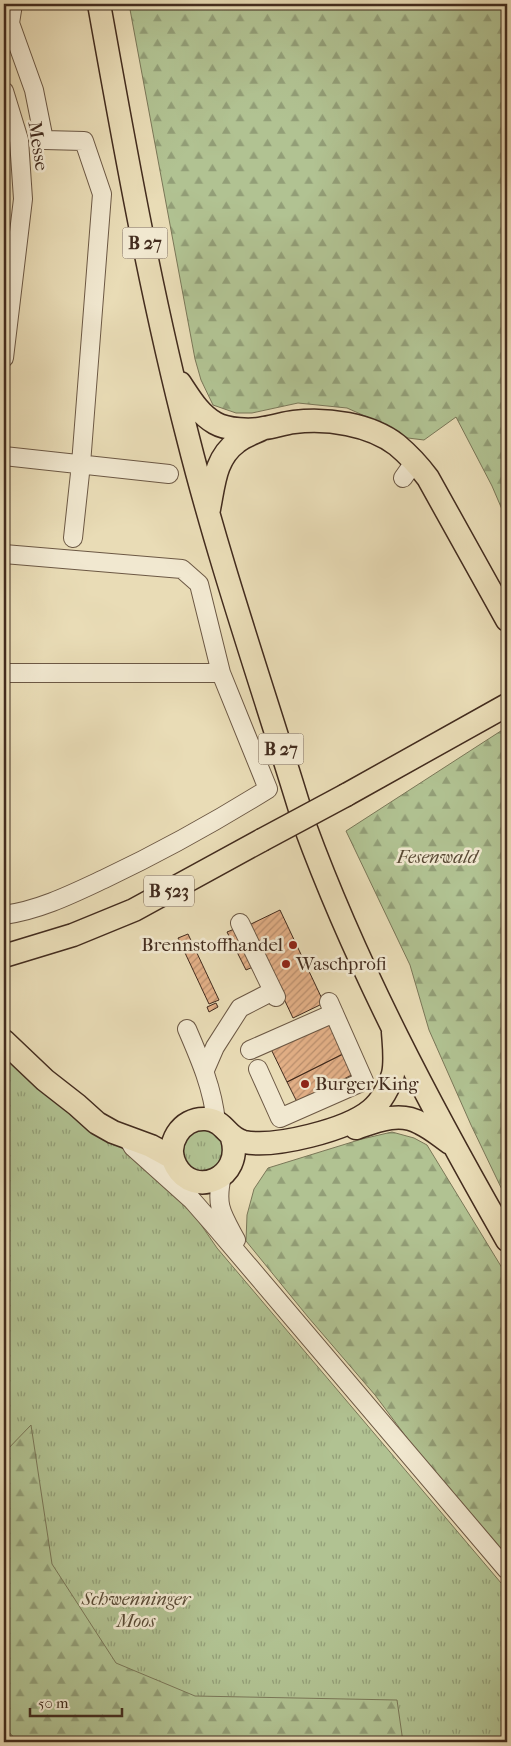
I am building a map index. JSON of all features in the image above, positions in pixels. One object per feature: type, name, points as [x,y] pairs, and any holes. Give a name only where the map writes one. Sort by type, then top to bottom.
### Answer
[{"type":"main road","name":"B 27","points":[[99,4],[170,367],[208,512],[304,826],[350,937],[393,1026],[453,1145],[507,1240]]},
{"type":"main road","points":[[170,367],[195,407],[209,419],[217,424],[226,426],[262,429]]},
{"type":"main road","points":[[208,512],[218,464],[225,453],[238,441],[262,429],[293,422],[320,421],[342,423],[370,431],[395,444],[409,469],[428,478],[507,620]]},
{"type":"main road","name":"B 523","points":[[4,956],[73,935],[134,910],[507,705]]},
{"type":"main road","points":[[232,1138],[258,1144],[286,1141],[327,1130],[357,1118],[372,1109],[384,1093],[393,1074],[393,1026]]},
{"type":"main road","points":[[5,1041],[45,1080],[77,1104],[97,1123],[151,1146],[173,1158]]},
{"type":"main road","points":[[77,1104],[123,1124],[155,1133],[176,1134]]},
{"type":"main road","points":[[227,1169],[234,1146],[232,1138],[223,1126],[207,1121],[189,1123],[176,1134],[173,1142],[173,1158],[177,1168],[184,1176],[202,1182],[212,1181],[247,1156],[316,1142],[385,1118],[402,1118],[419,1122],[453,1145]]},
{"type":"street","points":[[14,4],[10,23],[34,90],[44,140],[84,141],[102,194],[81,464],[73,538]]},
{"type":"street","name":"Messe","points":[[4,91],[19,140],[23,199],[4,358]]},
{"type":"street","points":[[4,456],[169,474]]},
{"type":"street","points":[[4,554],[182,568],[199,584],[221,673],[268,789],[205,828],[130,867],[64,898],[19,913],[4,915]]},
{"type":"street","points":[[4,672],[221,673]]},
{"type":"street","points":[[207,1078],[215,1047],[240,1008],[275,994],[240,923]]},
{"type":"street","points":[[250,1050],[331,1008],[364,1081],[280,1118],[258,1069]]},
{"type":"street","points":[[187,1029],[207,1078],[215,1105],[207,1121]]},
{"type":"street","points":[[127,1137],[133,1146],[192,1200],[507,1570]]},
{"type":"street","points":[[227,1169],[218,1194],[218,1204],[261,1281]]},
{"type":"street","points":[[193,1180],[213,1224]]},
{"type":"green space","points":[[129,4],[507,4],[507,521],[492,486],[456,417],[424,440],[408,438],[383,424],[347,408],[298,403],[252,413],[236,413],[213,405],[201,380],[195,359]]},
{"type":"green space","name":"Fesenwald","points":[[507,727],[507,1200],[429,1030],[410,965],[346,831]]},
{"type":"green space","name":"Schwenninger Moos","points":[[4,1054],[122,1144],[180,1194],[217,1248],[507,1590],[507,1742],[4,1742]]},
{"type":"green space","points":[[203,1128],[223,1138],[225,1160],[207,1174],[186,1167],[181,1146],[189,1133]]},
{"type":"green space","points":[[392,1132],[414,1138],[427,1145],[507,1276],[507,1560],[454,1501],[375,1395],[246,1241],[247,1215],[254,1189],[268,1168],[362,1139]]},
{"type":"green space","points":[[31,1425],[52,1564],[116,1663],[195,1696],[397,1700],[403,1742],[18,1742],[4,1727],[4,1453]]},
{"type":"green space","points":[[4,1727],[18,1742],[4,1742]]},
{"type":"building","name":"Waschprofi","points":[[280,910],[324,1003],[293,1018],[249,925]]},
{"type":"building","points":[[237,928],[255,966],[246,970],[227,932]]},
{"type":"building","points":[[188,934],[219,1000],[209,1004],[178,938]]},
{"type":"building","points":[[216,1003],[218,1007],[209,1012],[207,1007]]},
{"type":"building","points":[[329,1015],[347,1052],[287,1082],[269,1045]]},
{"type":"building","points":[[347,1052],[358,1072],[297,1102],[287,1082]]},
{"type":"place","name":"Brennstoffhandel","points":[[293,945]]},
{"type":"place","name":"Waschprofi","points":[[286,964]]},
{"type":"place","name":"Burger King","points":[[305,1084]]}]
